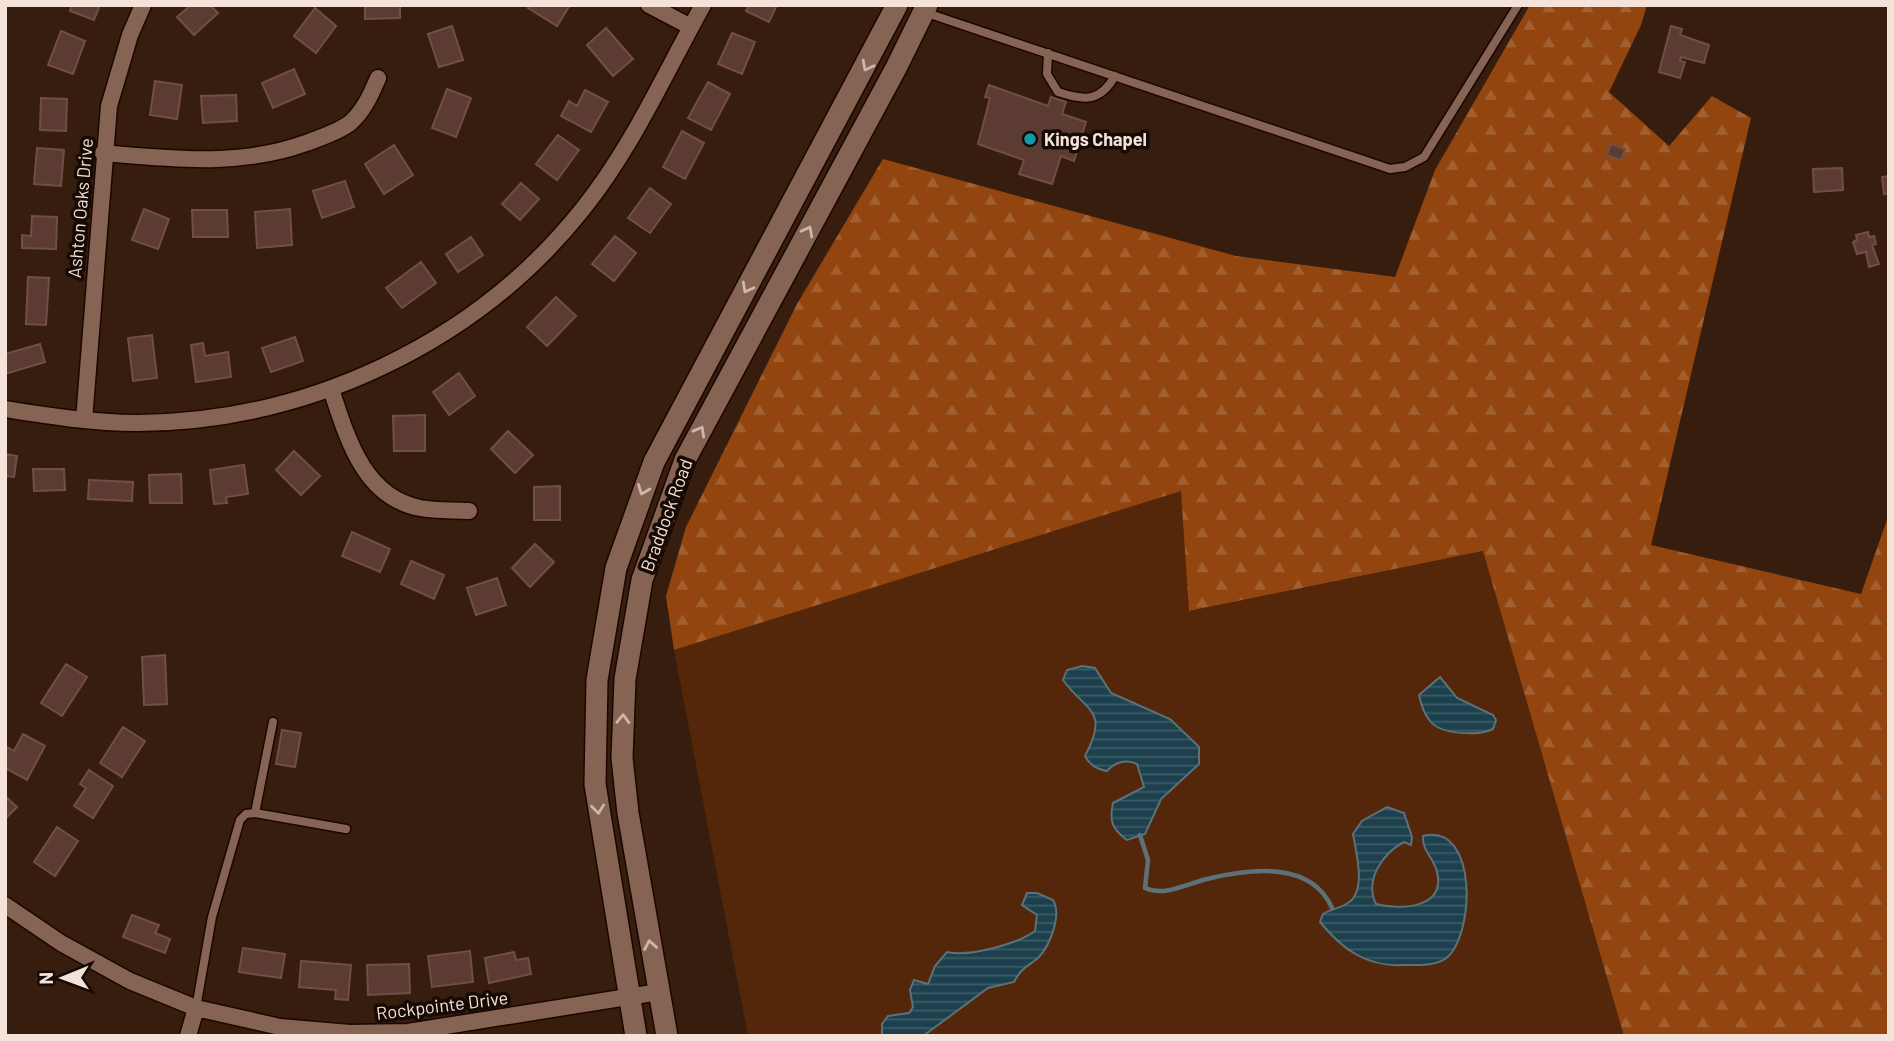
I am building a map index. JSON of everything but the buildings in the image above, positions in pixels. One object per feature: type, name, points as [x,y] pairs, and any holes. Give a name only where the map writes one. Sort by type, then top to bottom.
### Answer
[{"type":"main road","name":"Braddock Road","points":[[636,1036],[595,784],[597,680],[617,568],[654,462],[897,5]]},
{"type":"main road","name":"Braddock Road","points":[[667,1036],[628,813],[622,758],[625,679],[642,580],[684,460],[926,8]]},
{"type":"street","name":"Ashton Oaks Drive","points":[[84,421],[103,153],[116,75],[143,5]]},
{"type":"street","points":[[649,5],[691,27]]},
{"type":"street","points":[[5,409],[84,421],[138,423],[203,419],[272,406],[331,389],[380,368],[443,334],[496,296],[541,255],[581,211],[616,164],[703,5]]},
{"type":"street","points":[[103,153],[213,160],[286,150],[319,139],[350,122],[367,103],[379,78]]},
{"type":"street","points":[[331,389],[356,457],[379,487],[417,508],[469,511]]},
{"type":"street","name":"Rockpointe Drive","points":[[5,905],[96,965],[196,1008],[315,1031],[408,1034],[659,992]]},
{"type":"street","points":[[188,1036],[196,1008]]},
{"type":"lane","points":[[926,8],[1048,53],[1390,169],[1405,167],[1424,157],[1518,5]]},
{"type":"lane","points":[[1048,53],[1047,74],[1058,92],[1079,100],[1091,99],[1107,89],[1115,76]]},
{"type":"lane","points":[[255,813],[273,722]]},
{"type":"lane","points":[[196,1008],[212,917],[236,828],[246,814],[255,813],[346,829]]},
{"type":"shaded area","points":[[1182,490],[1190,611],[1484,551],[1624,1036],[748,1036],[674,650]]},
{"type":"green space","points":[[1530,5],[1647,5],[1641,25],[1609,92],[1669,146],[1712,96],[1751,118],[1651,545],[1861,594],[1889,514],[1889,1036],[1624,1036],[1483,551],[1189,611],[1181,491],[674,650],[666,596],[686,527],[797,304],[883,159],[1236,256],[1395,277],[1435,170]]},
{"type":"water","points":[[1082,666],[1095,668],[1111,693],[1170,719],[1199,747],[1199,764],[1161,799],[1145,834],[1127,840],[1113,824],[1113,803],[1144,787],[1137,764],[1121,762],[1107,771],[1094,766],[1085,756],[1092,741],[1095,720],[1092,712],[1063,680],[1067,670]]},
{"type":"water","points":[[1440,677],[1457,698],[1493,715],[1496,720],[1493,729],[1479,733],[1460,733],[1435,726],[1426,715],[1419,695]]},
{"type":"water","points":[[1387,807],[1404,813],[1412,837],[1411,845],[1404,842],[1396,847],[1378,868],[1372,886],[1376,904],[1397,907],[1419,904],[1435,893],[1438,884],[1437,872],[1424,846],[1423,836],[1441,836],[1454,846],[1462,863],[1466,907],[1462,929],[1455,947],[1445,959],[1436,963],[1390,965],[1367,960],[1338,941],[1320,922],[1323,914],[1345,905],[1354,897],[1359,871],[1353,834],[1362,821]]},
{"type":"water","points":[[1027,893],[1037,893],[1053,900],[1055,922],[1042,953],[1014,982],[988,988],[923,1036],[882,1036],[882,1024],[888,1016],[909,1013],[913,1007],[910,990],[914,980],[928,984],[935,966],[947,952],[968,953],[993,948],[1035,931],[1037,915],[1022,905]]},
{"type":"waterway","points":[[1140,835],[1148,860],[1145,888],[1160,891],[1224,875],[1277,872],[1310,882],[1332,908]]},
{"type":"place","name":"Kings Chapel","points":[[1030,139]]}]
